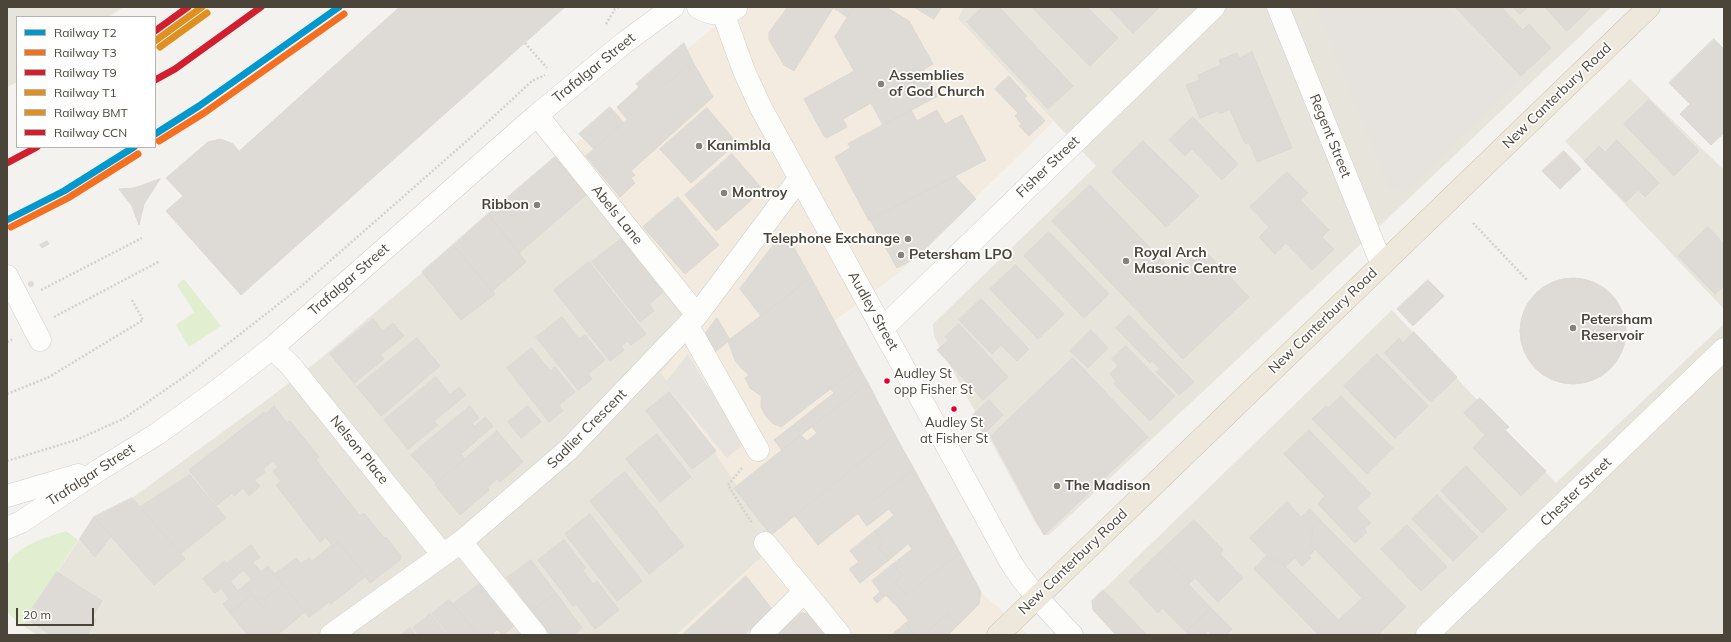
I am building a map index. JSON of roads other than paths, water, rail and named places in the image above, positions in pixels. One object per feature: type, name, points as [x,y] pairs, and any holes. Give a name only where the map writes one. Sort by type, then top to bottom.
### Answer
[{"type":"highway","name":"New Canterbury Road","points":[[998,635],[1649,7]]},
{"type":"street","name":"Trafalgar Street","points":[[12,528],[99,470],[157,434],[218,390],[272,348],[537,115],[624,43],[673,7]]},
{"type":"street","points":[[698,7],[713,14],[730,10]]},
{"type":"street","name":"Fisher Street","points":[[882,328],[1214,7]]},
{"type":"street","name":"Regent Street","points":[[1278,7],[1382,265]]},
{"type":"street","name":"Audley Street","points":[[730,10],[744,71],[761,108],[799,179],[1012,564],[1038,597],[1072,635]]},
{"type":"street","name":"Abels Lane","points":[[537,115],[692,321],[758,450]]},
{"type":"street","name":"Sadlier Crescent","points":[[331,635],[461,542],[568,450],[692,321],[799,179]]},
{"type":"street","points":[[7,276],[37,334]]},
{"type":"street","name":"Nelson Place","points":[[272,348],[290,365],[443,555]]},
{"type":"street","name":"Chester Street","points":[[1427,635],[1724,349]]},
{"type":"street","points":[[7,496],[99,470]]},
{"type":"street","points":[[461,542],[536,635]]},
{"type":"street","points":[[765,543],[840,635]]},
{"type":"street","points":[[761,635],[804,592]]},
{"type":"rail line","name":"CCN","points":[[156,30],[188,7]]},
{"type":"rail line","name":"T1","points":[[156,40],[202,7]]},
{"type":"rail line","name":"T9","points":[[156,79],[175,69],[261,7]]},
{"type":"rail line","name":"T2","points":[[156,133],[199,106],[339,7]]},
{"type":"rail line","name":"BMT","points":[[160,47],[207,13]]},
{"type":"rail line","name":"T3","points":[[159,141],[204,113],[344,14]]},
{"type":"rail line","name":"T9","points":[[7,163],[35,148]]},
{"type":"rail line","name":"T2","points":[[7,220],[64,191],[132,148]]},
{"type":"rail line","name":"T3","points":[[11,227],[68,198],[138,154]]},
{"type":"place","name":"Assemblies of God Church","points":[[881,84]]},
{"type":"place","name":"Kanimbla","points":[[699,146]]},
{"type":"place","name":"Montroy","points":[[724,193]]},
{"type":"place","name":"Ribbon","points":[[537,205]]},
{"type":"place","name":"Telephone Exchange","points":[[908,239]]},
{"type":"place","name":"Petersham LPO","points":[[901,255]]},
{"type":"place","name":"Royal Arch Masonic Centre","points":[[1126,261]]},
{"type":"place","name":"Petersham Reservoir","points":[[1573,328]]},
{"type":"place","name":"Audley St opp Fisher St","points":[[887,381]]},
{"type":"place","name":"Audley St at Fisher St","points":[[954,409]]},
{"type":"place","name":"The Madison","points":[[1057,486]]}]
